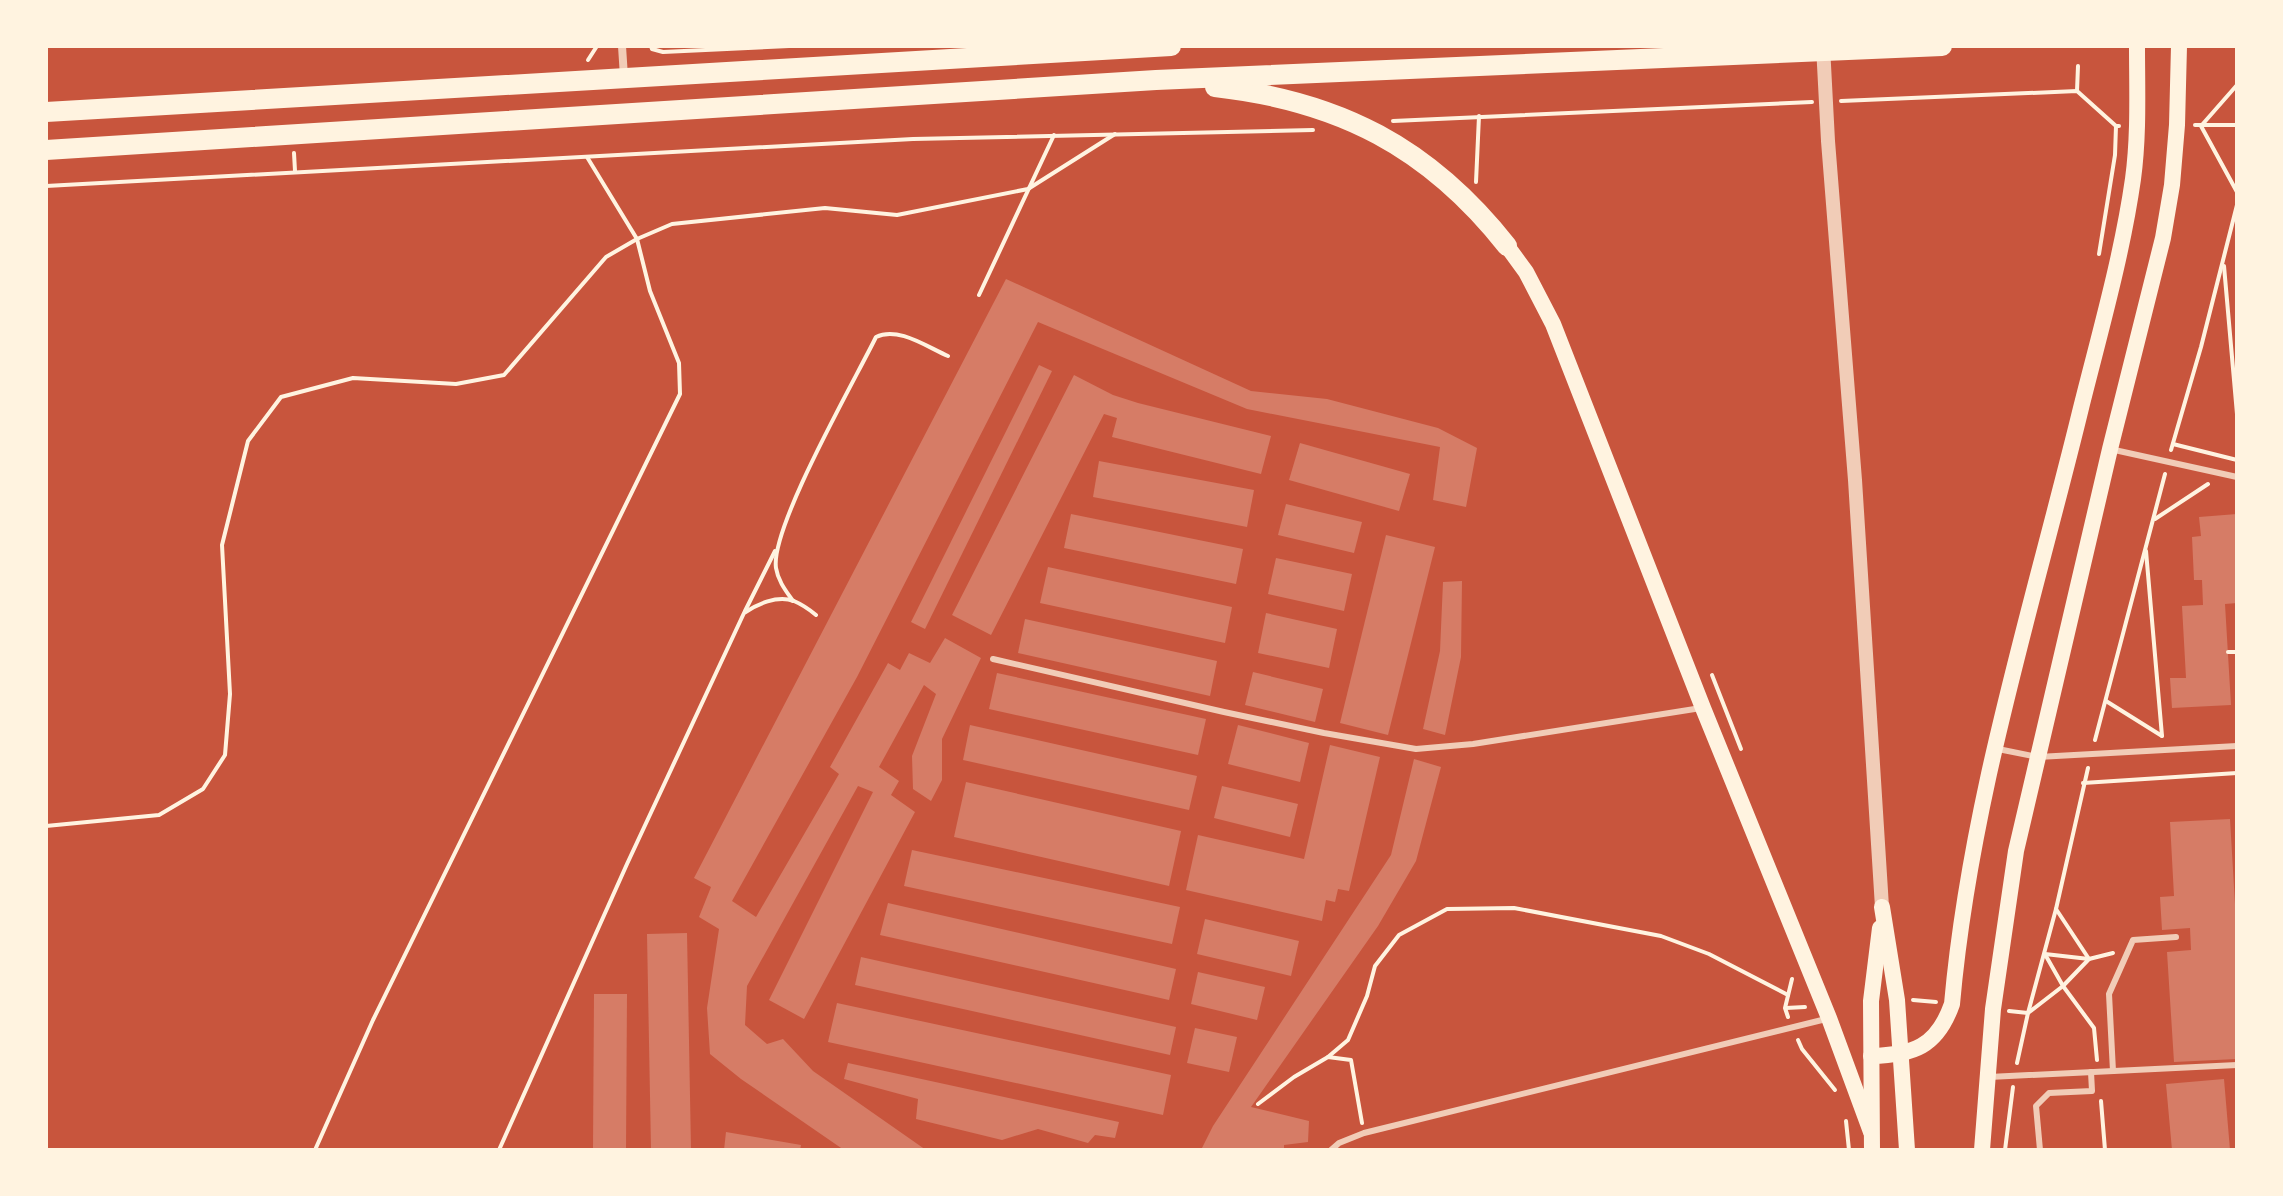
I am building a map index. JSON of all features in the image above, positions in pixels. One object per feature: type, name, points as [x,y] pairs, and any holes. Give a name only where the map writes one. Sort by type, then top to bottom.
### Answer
[{"type":"highway","points":[[46,112],[1171,46]]},
{"type":"highway","points":[[46,150],[1156,80],[1942,46]]},
{"type":"highway","points":[[624,78],[626,114]]},
{"type":"highway","points":[[1156,80],[1270,96],[1305,104],[1365,126],[1403,148],[1444,178],[1488,221],[1507,246]]},
{"type":"main road","points":[[1871,1056],[1902,1055],[1931,1039],[1948,1017],[1952,1004],[1967,889],[1995,748],[2125,228],[2138,126],[2137,46]]},
{"type":"main road","points":[[1982,1150],[1993,1009],[2016,851],[2163,238],[2172,185],[2177,125],[2179,46]]},
{"type":"main road","points":[[1507,246],[1526,272],[1553,324],[1703,708],[1829,1018],[1871,1132]]},
{"type":"main road","points":[[1882,907],[1897,1000],[1907,1150]]},
{"type":"main road","points":[[1872,1150],[1871,1001],[1882,907]]},
{"type":"street","points":[[622,46],[624,78]]},
{"type":"street","points":[[1823,46],[1882,907]]},
{"type":"lane","points":[[2110,449],[2237,477]]},
{"type":"lane","points":[[993,659],[1224,712],[1416,749],[1462,746],[1703,708]]},
{"type":"lane","points":[[1995,748],[2038,757],[2237,746]]},
{"type":"lane","points":[[2113,1071],[2109,994],[2133,940],[2176,937]]},
{"type":"lane","points":[[1331,1150],[1339,1143],[1364,1133],[1829,1018]]},
{"type":"lane","points":[[1989,1077],[2237,1065]]},
{"type":"lane","points":[[2040,1150],[2036,1106],[2049,1093],[2092,1091],[2094,1072]]},
{"type":"path","points":[[651,46],[663,52],[789,46]]},
{"type":"path","points":[[2077,91],[2078,66]]},
{"type":"path","points":[[2201,126],[2237,85]]},
{"type":"path","points":[[1841,101],[2077,91],[2116,126],[2115,155],[2098,257]]},
{"type":"path","points":[[1365,126],[1395,120],[1825,101]]},
{"type":"path","points":[[1476,183],[1479,116]]},
{"type":"path","points":[[2177,125],[2237,125]]},
{"type":"path","points":[[2201,126],[2237,192]]},
{"type":"path","points":[[46,186],[882,140],[1315,130]]},
{"type":"path","points":[[46,826],[159,815],[203,789],[225,755],[230,694],[222,545],[248,441],[281,397],[353,378],[456,384],[504,375],[606,257],[672,224],[825,208],[897,215],[1028,189],[1116,134]]},
{"type":"path","points":[[979,295],[1054,135]]},
{"type":"path","points":[[315,1150],[373,1020],[680,394],[679,363],[650,291],[637,239],[586,157]]},
{"type":"path","points":[[2005,1150],[2028,1013],[2056,909],[2083,783],[2237,205]]},
{"type":"path","points":[[2228,239],[2237,239]]},
{"type":"path","points":[[2223,260],[2237,414]]},
{"type":"path","points":[[499,1150],[627,864],[777,547],[803,482],[876,337],[894,333],[948,356]]},
{"type":"path","points":[[2173,444],[2237,460]]},
{"type":"path","points":[[2153,520],[2210,482]]},
{"type":"path","points":[[777,547],[776,567],[782,586],[793,601],[816,615]]},
{"type":"path","points":[[2106,701],[2162,736],[2146,548]]},
{"type":"path","points":[[744,613],[765,602],[793,601]]},
{"type":"path","points":[[2228,652],[2237,652]]},
{"type":"path","points":[[2083,783],[2237,773]]},
{"type":"path","points":[[1258,1104],[1348,1040],[1367,996],[1375,966],[1399,935],[1447,909],[1514,908],[1661,936],[1709,954],[1788,995]]},
{"type":"path","points":[[2056,909],[2089,959]]},
{"type":"path","points":[[2045,954],[2089,959],[2129,950]]},
{"type":"path","points":[[2045,954],[2063,986],[2094,1028],[2094,1072],[2105,1150]]},
{"type":"path","points":[[1993,1009],[2028,1013],[2063,986],[2089,959]]},
{"type":"path","points":[[1922,1000],[1952,1004]]},
{"type":"path","points":[[1785,1008],[1802,1049],[1832,1085],[1839,1099]]},
{"type":"path","points":[[1328,1057],[1351,1060],[1364,1133]]},
{"type":"path","points":[[1846,1113],[1849,1150]]},
{"type":"building","points":[[1006,279],[1251,391],[1327,399],[1438,428],[1477,448],[1466,507],[1433,500],[1440,447],[1247,409],[1038,322],[857,677],[732,901],[756,917],[839,774],[830,767],[888,663],[900,670],[909,653],[930,663],[945,638],[981,658],[942,739],[942,780],[931,801],[913,789],[912,756],[936,694],[924,685],[879,767],[899,781],[891,795],[915,812],[804,1019],[769,1000],[873,792],[858,786],[747,986],[745,1025],[767,1044],[783,1039],[813,1071],[926,1150],[844,1150],[710,1054],[707,1008],[719,929],[699,917],[711,887],[694,878]]},
{"type":"building","points":[[1039,365],[1052,371],[925,629],[911,622]]},
{"type":"building","points":[[1074,375],[1113,395],[1138,403],[1271,436],[1261,474],[1112,437],[1117,418],[1104,414],[991,635],[952,615]]},
{"type":"building","points":[[1300,443],[1410,474],[1399,511],[1289,480]]},
{"type":"building","points":[[1099,461],[1254,490],[1247,527],[1093,497]]},
{"type":"building","points":[[1286,504],[1362,522],[1354,553],[1278,535]]},
{"type":"building","points":[[1071,514],[1243,549],[1236,584],[1064,548]]},
{"type":"building","points":[[2237,514],[2237,603],[2225,604],[2231,705],[2172,708],[2170,678],[2186,678],[2182,606],[2203,605],[2202,580],[2194,580],[2192,537],[2201,536],[2199,517]]},
{"type":"building","points":[[1386,535],[1435,547],[1388,735],[1340,723]]},
{"type":"building","points":[[1276,558],[1352,574],[1344,611],[1268,594]]},
{"type":"building","points":[[1048,567],[1232,607],[1225,643],[1040,603]]},
{"type":"building","points":[[1462,581],[1461,657],[1445,735],[1423,729],[1440,651],[1443,582]]},
{"type":"building","points":[[1266,613],[1337,629],[1329,668],[1258,653]]},
{"type":"building","points":[[1025,619],[1217,661],[1210,696],[1018,653]]},
{"type":"building","points":[[1253,672],[1323,689],[1315,722],[1245,705]]},
{"type":"building","points":[[997,673],[1206,719],[1198,755],[989,709]]},
{"type":"building","points":[[970,725],[1197,776],[1189,810],[963,760]]},
{"type":"building","points":[[1238,725],[1309,743],[1300,782],[1228,764]]},
{"type":"building","points":[[1330,745],[1380,757],[1349,891],[1338,889],[1335,902],[1326,900],[1322,921],[1186,890],[1198,835],[1304,859]]},
{"type":"building","points":[[1414,759],[1441,767],[1416,861],[1378,926],[1251,1107],[1309,1121],[1308,1142],[1284,1145],[1284,1150],[1201,1150],[1213,1126],[1391,855]]},
{"type":"building","points":[[966,782],[1181,831],[1169,886],[954,837]]},
{"type":"building","points":[[1222,786],[1298,804],[1290,837],[1214,818]]},
{"type":"building","points":[[2230,819],[2237,938],[2237,1059],[2174,1062],[2167,952],[2191,950],[2190,928],[2162,930],[2160,897],[2174,896],[2170,822]]},
{"type":"building","points":[[912,850],[1180,907],[1172,944],[904,886]]},
{"type":"building","points":[[888,903],[1176,969],[1169,1000],[880,935]]},
{"type":"building","points":[[1205,919],[1299,941],[1291,976],[1197,954]]},
{"type":"building","points":[[687,933],[691,1150],[651,1150],[647,934]]},
{"type":"building","points":[[861,957],[1176,1027],[1170,1055],[855,985]]},
{"type":"building","points":[[1198,972],[1265,987],[1257,1020],[1191,1004]]},
{"type":"building","points":[[594,994],[627,994],[626,1150],[593,1150]]},
{"type":"building","points":[[837,1003],[1171,1075],[1163,1115],[828,1042]]},
{"type":"building","points":[[1195,1028],[1237,1037],[1229,1072],[1187,1063]]},
{"type":"building","points":[[848,1063],[1119,1122],[1115,1138],[1095,1135],[1088,1143],[1038,1129],[1002,1140],[916,1119],[918,1099],[844,1079]]},
{"type":"building","points":[[2224,1079],[2230,1150],[2172,1150],[2166,1084]]},
{"type":"building","points":[[726,1132],[801,1145],[800,1150],[724,1150]]}]
